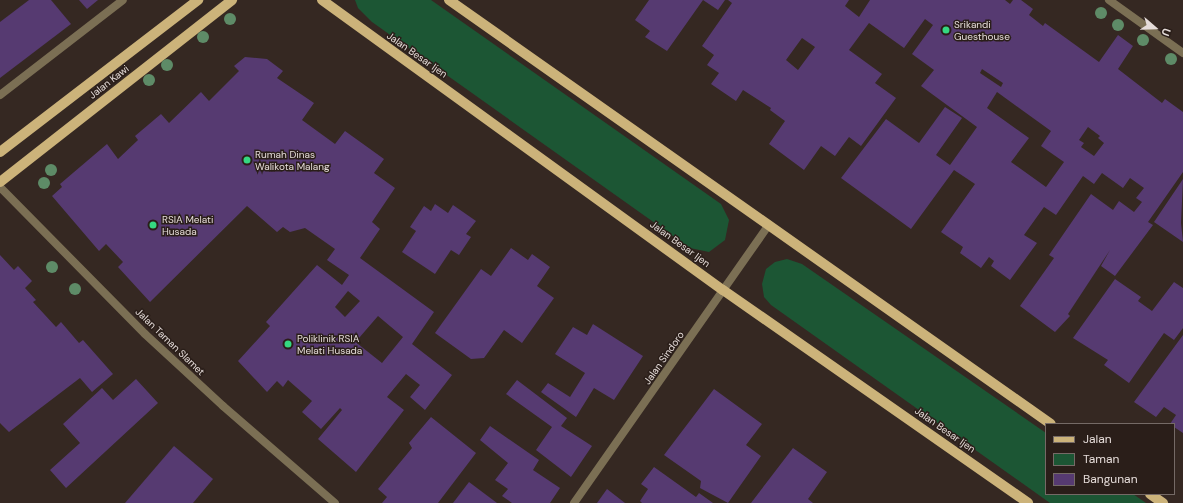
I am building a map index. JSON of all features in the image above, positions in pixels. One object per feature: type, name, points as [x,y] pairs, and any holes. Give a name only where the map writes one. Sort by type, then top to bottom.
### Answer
[{"type":"main road","name":"Jalan Kawi","points":[[0,152],[198,0]]},
{"type":"main road","name":"Jalan Kawi","points":[[0,182],[232,0]]},
{"type":"main road","name":"Jalan Besar Ijen","points":[[322,0],[724,290],[1028,503]]},
{"type":"main road","points":[[449,0],[1051,423]]},
{"type":"main road","points":[[1151,495],[1163,503]]},
{"type":"street","points":[[0,95],[123,0]]},
{"type":"street","points":[[1108,0],[1183,53]]},
{"type":"street","name":"Jalan Taman Slamet","points":[[0,186],[145,334],[223,406],[335,503]]},
{"type":"street","name":"Jalan Sindoro","points":[[574,503],[769,224]]},
{"type":"green space","points":[[355,0],[431,0],[721,204],[729,220],[725,240],[709,252],[690,248],[372,22],[358,8]]},
{"type":"green space","points":[[787,259],[802,264],[1045,432],[1045,495],[1134,495],[1146,503],[1050,503],[771,305],[764,297],[762,284],[766,269],[775,262]]},
{"type":"building","points":[[29,0],[51,0],[71,24],[0,78],[0,22]]},
{"type":"building","points":[[79,0],[98,0],[87,9]]},
{"type":"building","points":[[649,0],[703,0],[667,51],[645,37],[650,31],[635,20]]},
{"type":"building","points":[[703,0],[725,0],[718,10]]},
{"type":"building","points":[[728,0],[849,0],[845,6],[859,17],[870,0],[1005,0],[1010,4],[1013,0],[1021,0],[1033,9],[1029,15],[1043,26],[1045,23],[1099,62],[1118,35],[1133,46],[1118,69],[1162,103],[1165,99],[1183,112],[1183,172],[1148,222],[1153,225],[1115,276],[1101,266],[1110,250],[1068,314],[1070,316],[1055,332],[1020,306],[1054,258],[1049,255],[1091,194],[1113,210],[1119,201],[1134,212],[1142,202],[1136,198],[1144,188],[1130,178],[1123,188],[1102,173],[1094,184],[1083,176],[1056,215],[1044,207],[1024,235],[1037,243],[1010,280],[991,266],[994,261],[989,257],[981,268],[960,253],[963,247],[941,232],[975,184],[954,170],[911,229],[841,178],[886,119],[919,143],[945,107],[962,118],[936,155],[950,165],[977,127],[921,86],[934,70],[912,54],[933,25],[925,19],[904,48],[869,23],[849,50],[882,74],[875,83],[896,98],[861,146],[849,137],[835,156],[821,146],[804,170],[769,144],[785,121],[770,110],[771,108],[743,90],[736,101],[711,84],[719,73],[707,65],[714,55],[702,46],[732,3]],"holes":[[[802,38],[815,47],[798,70],[786,60]],[[982,69],[1003,83],[1001,87],[980,73]],[[997,92],[1051,131],[1041,146],[1064,162],[1046,187],[1011,162],[1029,138],[987,108]],[[1088,127],[1100,136],[1098,138],[1104,143],[1094,156],[1081,147],[1084,143],[1079,140]]]},
{"type":"building","points":[[245,57],[267,59],[283,71],[277,78],[314,103],[302,120],[335,144],[345,131],[384,159],[374,173],[395,188],[372,222],[380,229],[360,258],[434,312],[412,344],[452,375],[425,410],[410,397],[420,385],[406,374],[387,397],[404,410],[356,472],[318,439],[342,410],[340,408],[321,429],[302,412],[312,401],[288,380],[283,387],[277,381],[267,392],[238,361],[270,326],[266,322],[317,265],[342,285],[349,275],[327,260],[335,249],[305,228],[290,232],[283,227],[277,232],[247,206],[150,302],[118,267],[123,262],[106,244],[99,251],[52,196],[62,187],[60,184],[107,144],[118,159],[138,140],[135,136],[161,114],[169,123],[201,92],[209,101],[239,71],[234,66]],"holes":[[[348,291],[360,301],[345,317],[335,307]],[[378,316],[403,337],[382,363],[353,340],[356,336],[359,338]]]},
{"type":"building","points":[[1183,179],[1181,223],[1183,242],[1154,222]]},
{"type":"building","points":[[435,204],[448,213],[453,205],[476,221],[466,234],[471,237],[459,255],[451,250],[435,274],[402,252],[416,231],[410,227],[424,206],[431,211]]},
{"type":"building","points":[[511,248],[528,260],[532,254],[550,267],[537,286],[554,298],[522,343],[504,330],[484,358],[471,359],[435,333],[481,269],[491,276]]},
{"type":"building","points":[[0,255],[14,270],[18,266],[32,281],[25,288],[36,300],[33,302],[56,327],[61,322],[79,343],[83,340],[113,374],[92,392],[80,378],[9,432],[0,423]]},
{"type":"building","points":[[1115,279],[1141,297],[1138,301],[1152,311],[1174,282],[1183,288],[1183,328],[1174,340],[1164,333],[1129,383],[1104,365],[1108,360],[1073,338]]},
{"type":"building","points":[[593,324],[643,356],[614,400],[594,388],[576,417],[541,392],[548,383],[570,397],[585,373],[555,354],[573,327],[587,335]]},
{"type":"building","points":[[1183,335],[1183,433],[1175,428],[1175,423],[1171,423],[1176,415],[1164,407],[1156,417],[1134,402]]},
{"type":"building","points":[[136,379],[158,403],[66,488],[50,470],[80,443],[63,424],[102,388],[113,400]]},
{"type":"building","points":[[517,380],[567,418],[561,426],[592,446],[571,477],[536,450],[552,427],[506,394]]},
{"type":"building","points":[[714,389],[762,424],[746,445],[761,456],[728,503],[700,488],[701,481],[664,455]]},
{"type":"building","points":[[431,417],[476,453],[438,503],[382,503],[387,497],[378,489],[412,448],[409,443]]},
{"type":"building","points":[[490,426],[539,460],[533,470],[560,488],[550,503],[512,503],[502,496],[508,489],[495,480],[508,463],[480,440]]},
{"type":"building","points":[[174,446],[213,479],[193,503],[125,503]]},
{"type":"building","points":[[793,448],[827,472],[808,499],[813,503],[751,503]]},
{"type":"building","points":[[654,467],[696,497],[699,493],[713,503],[642,503],[640,501],[648,489],[641,484]]},
{"type":"building","points":[[469,482],[497,503],[453,503]]},
{"type":"building","points":[[607,489],[625,503],[597,503]]},
{"type":"place","name":"Srikandi Guesthouse","points":[[946,30]]},
{"type":"place","name":"Rumah Dinas Walikota Malang","points":[[247,160]]},
{"type":"place","name":"RSIA Melati Husada","points":[[153,225]]},
{"type":"place","name":"Poliklinik RSIA Melati Husada","points":[[288,344]]}]
